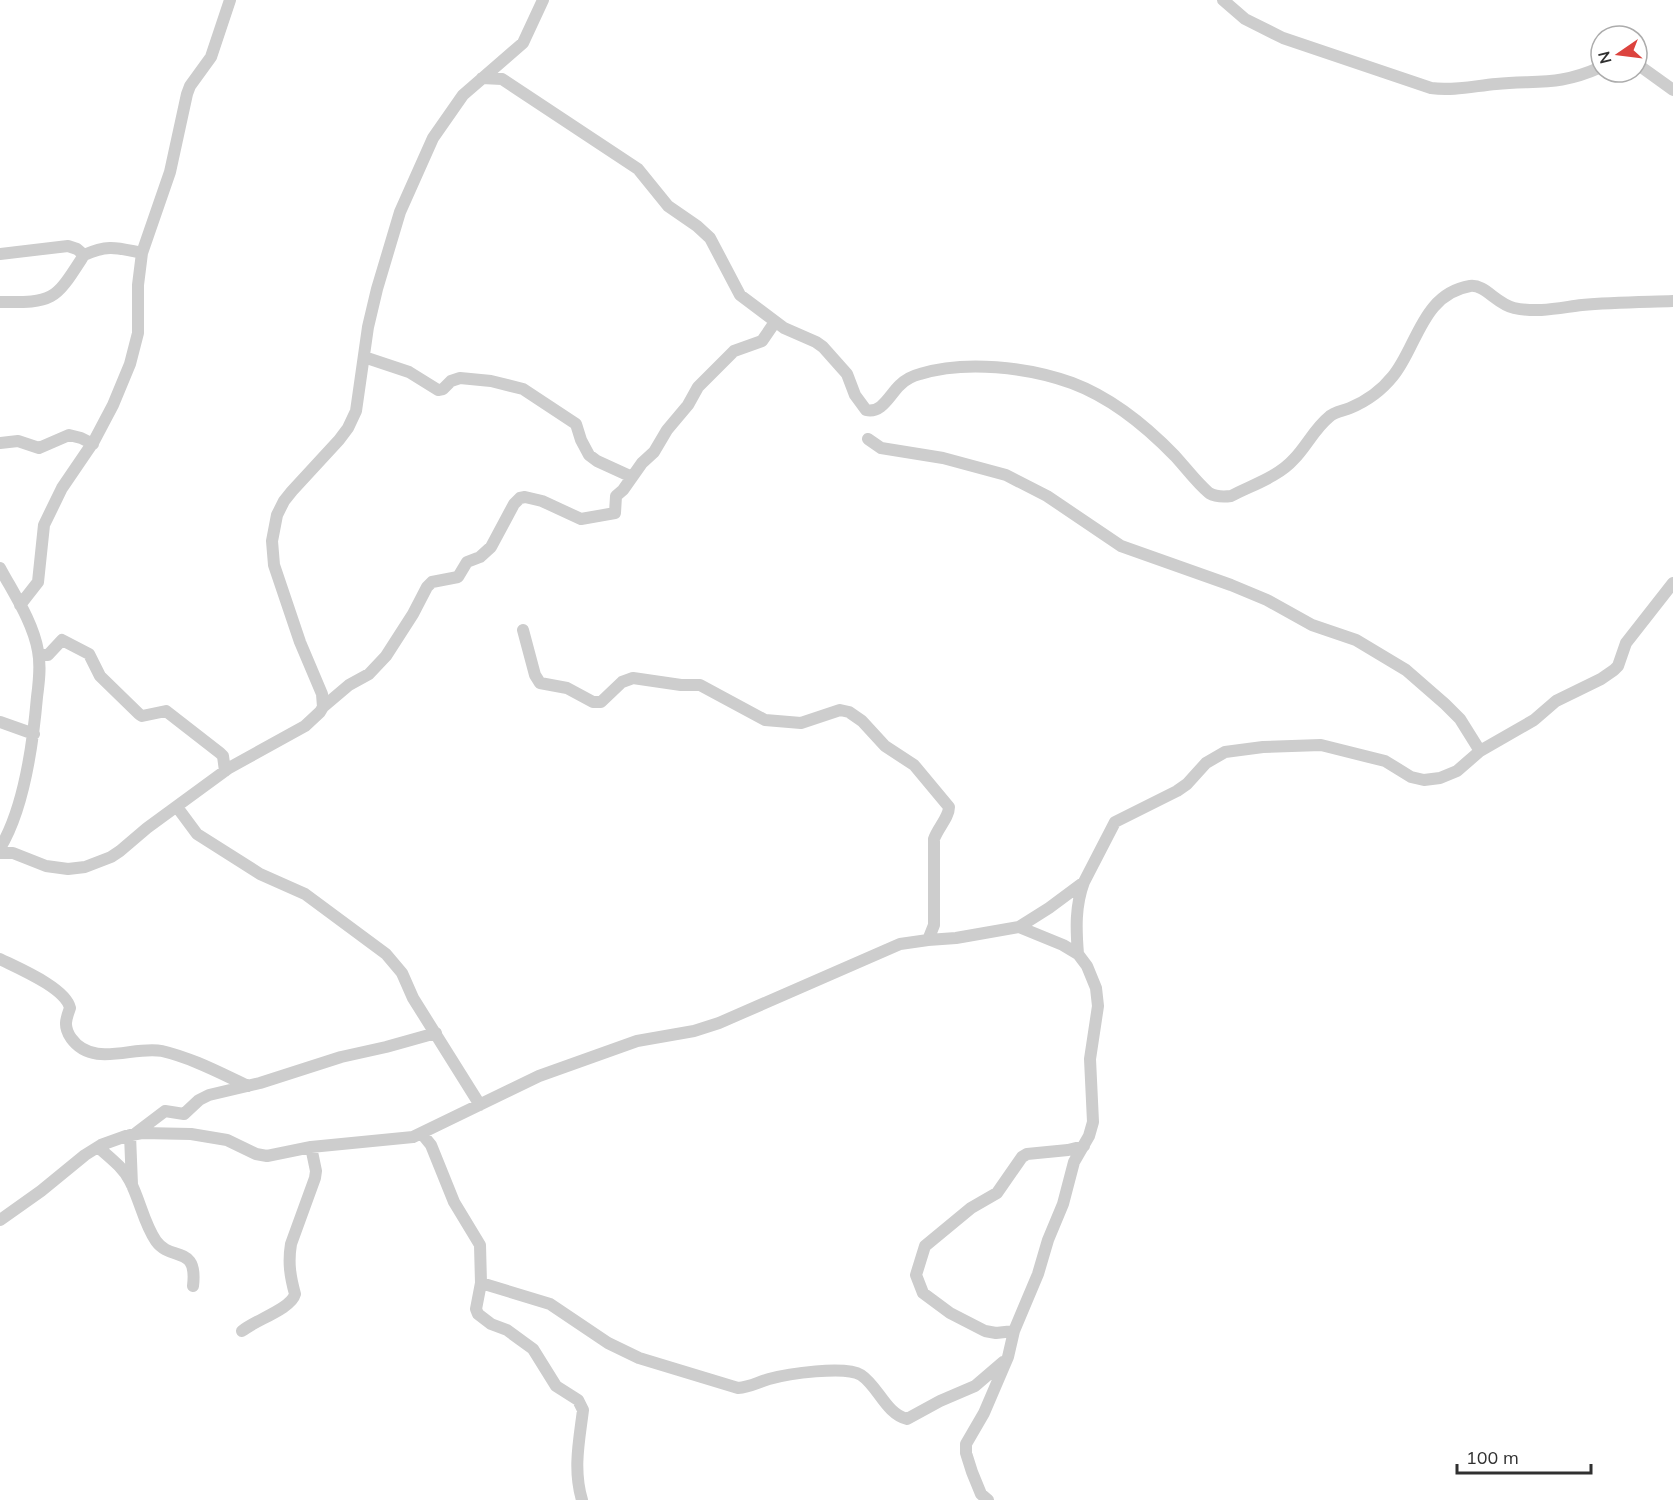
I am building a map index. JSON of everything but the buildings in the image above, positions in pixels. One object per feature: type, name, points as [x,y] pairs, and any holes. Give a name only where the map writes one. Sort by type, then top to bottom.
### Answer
[{"type":"street","points":[[20,605],[38,582],[44,525],[62,488],[93,444],[130,364],[138,333],[138,285],[142,253],[170,172],[187,94],[190,86],[212,57],[230,0]]},
{"type":"street","points":[[323,707],[322,694],[300,642],[274,565],[272,541],[277,515],[284,501],[348,428],[356,411],[368,327],[399,212],[434,138],[455,105],[523,43],[543,0]]},
{"type":"street","points":[[1223,0],[1245,19],[1283,38],[1431,88],[1445,90],[1499,83],[1551,82],[1589,73]]},
{"type":"street","points":[[1649,73],[1673,90]]},
{"type":"street","points":[[482,78],[496,77],[508,83],[638,169],[668,206],[710,238],[740,295],[784,328],[823,347],[847,374],[860,404],[866,410],[871,411],[882,406],[904,381],[932,370],[977,367],[1041,374],[1091,390],[1149,430],[1209,492],[1224,497],[1231,496],[1280,471],[1293,460],[1331,414],[1362,403],[1381,391],[1395,373],[1429,312],[1456,291],[1479,286],[1499,303],[1545,311],[1581,305],[1673,301]]},
{"type":"street","points":[[0,254],[68,246],[84,255]]},
{"type":"street","points":[[0,302],[36,301],[58,293],[84,255],[102,248],[115,247],[142,253]]},
{"type":"street","points":[[0,853],[13,853],[56,868],[85,867],[120,851],[147,828],[225,771],[314,720],[323,707],[349,684],[369,674],[386,656],[432,582],[458,578],[467,562],[484,554],[520,498],[542,501],[581,519],[606,516],[615,512],[615,498],[642,463],[654,452],[667,430],[688,405],[698,387],[734,351],[759,344],[775,322]]},
{"type":"street","points":[[364,357],[409,372],[438,390],[460,378],[491,381],[523,389],[576,424],[586,452],[592,457],[632,477]]},
{"type":"street","points":[[0,443],[18,441],[39,448],[69,435],[93,444]]},
{"type":"street","points":[[868,439],[881,448],[943,458],[1006,475],[1047,496],[1121,546],[1231,585],[1267,600],[1312,625],[1356,640],[1406,670],[1445,704],[1460,719],[1480,751]]},
{"type":"street","points":[[0,568],[30,626],[39,655],[40,672],[34,734],[15,811],[0,848]]},
{"type":"street","points":[[1078,954],[1076,927],[1078,897],[1115,822],[1177,791],[1211,759],[1225,753],[1263,747],[1321,745],[1385,761],[1412,777],[1424,780],[1440,778],[1457,771],[1480,751],[1534,720],[1556,701],[1601,679],[1614,670],[1618,666],[1626,643],[1673,583]]},
{"type":"street","points":[[523,630],[535,675],[540,683],[567,688],[593,702],[601,702],[622,681],[633,678],[681,685],[700,685],[765,720],[801,723],[840,710],[849,712],[862,721],[885,746],[914,765],[949,807],[949,812],[938,828],[934,839],[934,925],[928,939]]},
{"type":"street","points":[[39,655],[48,654],[62,640],[84,650],[89,654],[100,676],[139,714],[142,716],[168,712],[223,756],[225,771]]},
{"type":"street","points":[[0,722],[34,734]]},
{"type":"street","points":[[177,807],[197,834],[267,878],[305,894],[376,945],[397,965],[413,998],[480,1105]]},
{"type":"street","points":[[132,1134],[190,1134],[227,1140],[256,1154],[267,1156],[311,1147],[403,1139],[422,1134],[539,1076],[637,1041],[694,1031],[718,1023],[900,944],[928,939],[956,938],[1019,927],[1084,882]]},
{"type":"street","points":[[988,1500],[981,1494],[972,1472],[966,1453],[966,1444],[984,1413],[1008,1357],[1014,1331],[1038,1274],[1048,1240],[1063,1204],[1074,1162],[1084,1146],[1093,1122],[1090,1059],[1098,1006],[1096,987],[1087,966],[1078,954],[1063,945],[1019,927]]},
{"type":"street","points":[[0,959],[65,997],[70,1008],[65,1023],[66,1029],[76,1045],[82,1049],[116,1055],[162,1051],[190,1060],[248,1086]]},
{"type":"street","points":[[0,1220],[98,1147],[132,1134],[165,1111],[184,1114],[203,1097],[436,1033]]},
{"type":"street","points":[[132,1134],[132,1186]]},
{"type":"street","points":[[422,1134],[431,1145],[454,1202],[477,1240],[481,1254],[481,1283],[476,1309],[478,1314],[491,1324],[507,1330],[533,1349],[556,1386],[582,1405],[576,1464],[582,1500]]},
{"type":"street","points":[[1014,1331],[996,1334],[985,1331],[950,1313],[923,1293],[916,1275],[921,1252],[925,1245],[971,1208],[997,1193],[1022,1157],[1027,1154],[1084,1146]]},
{"type":"street","points":[[98,1147],[121,1168],[132,1186],[157,1243],[185,1257],[192,1264],[195,1273],[193,1286]]},
{"type":"street","points":[[242,1331],[251,1323],[285,1307],[294,1299],[295,1294],[288,1267],[289,1253],[315,1178],[316,1171],[311,1147]]},
{"type":"street","points":[[481,1283],[549,1304],[608,1342],[639,1358],[738,1388],[747,1388],[773,1378],[809,1372],[855,1372],[863,1377],[901,1418],[907,1419],[975,1386],[1008,1357]]}]
